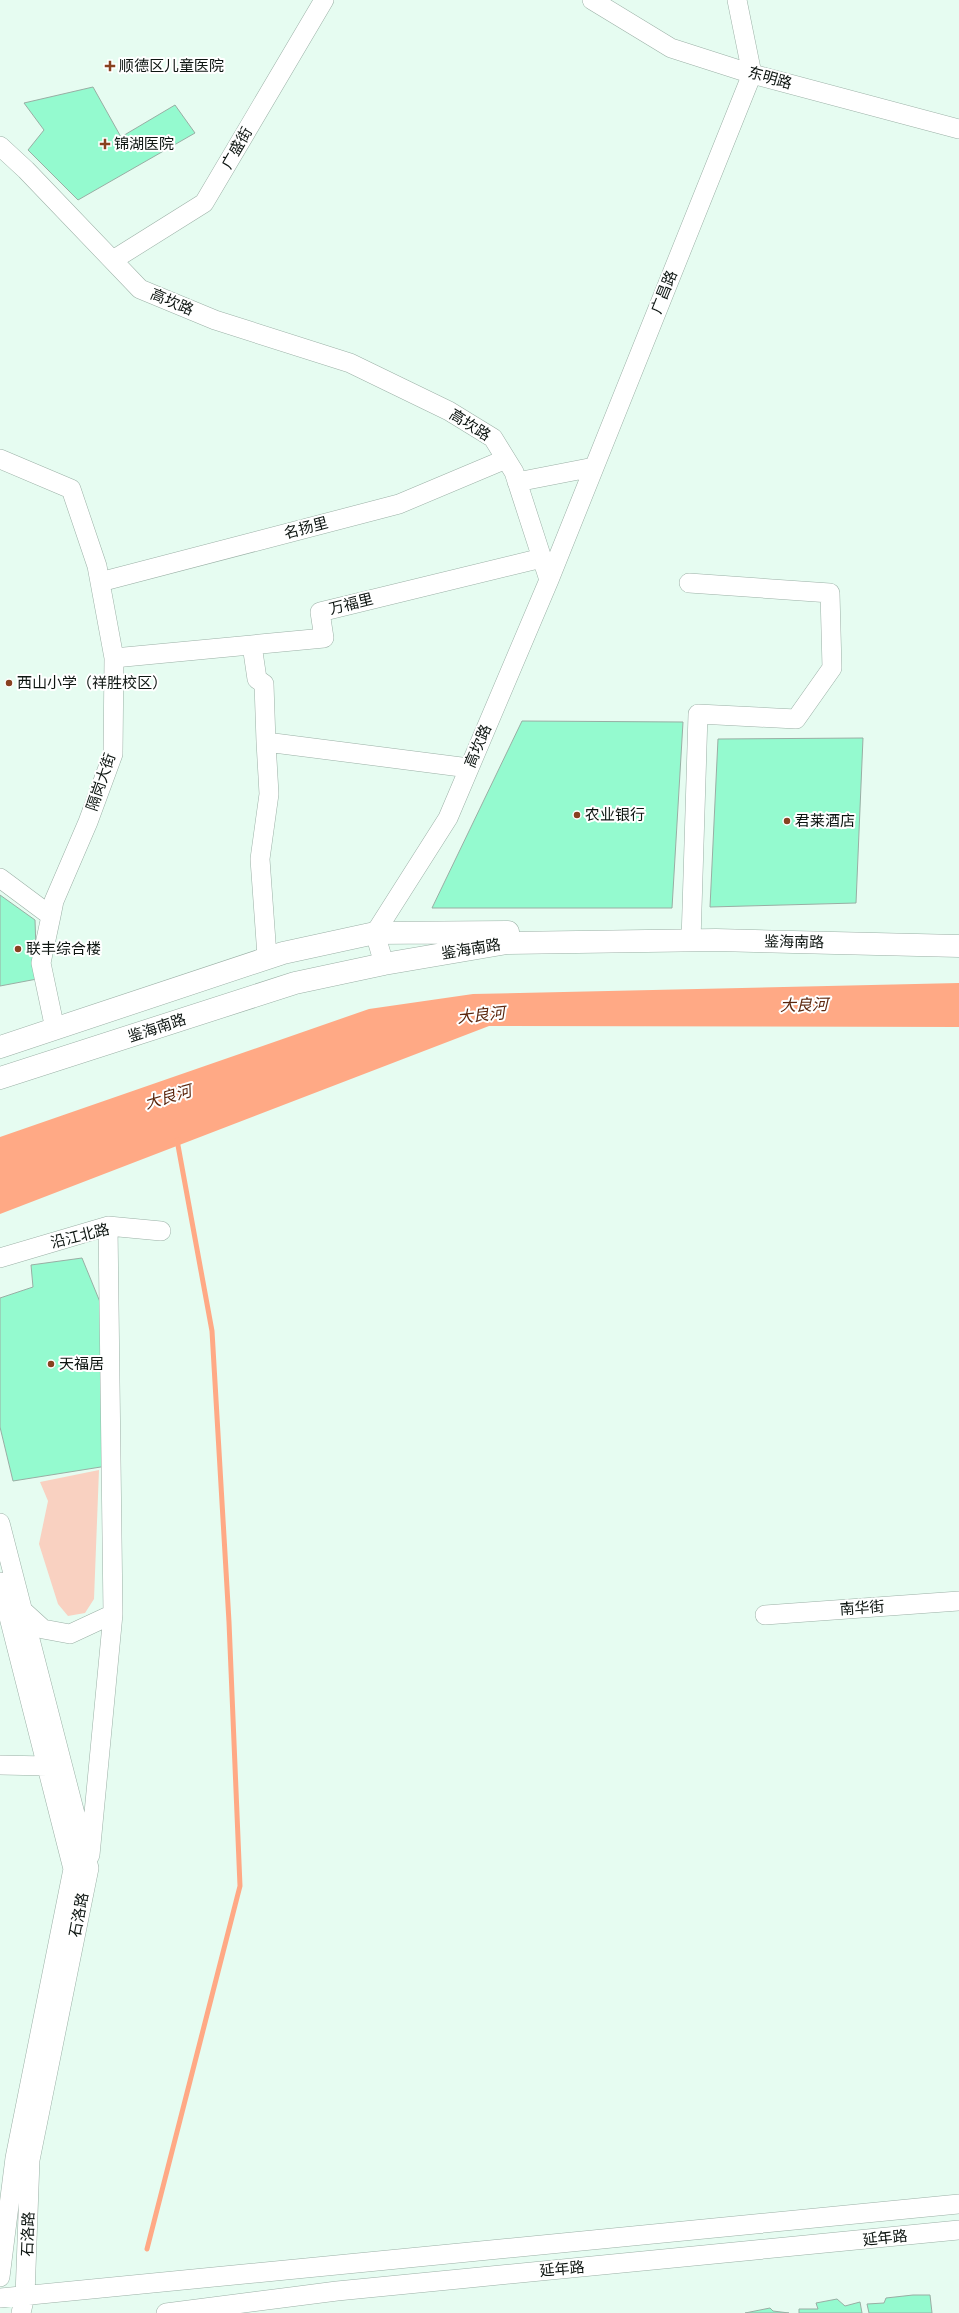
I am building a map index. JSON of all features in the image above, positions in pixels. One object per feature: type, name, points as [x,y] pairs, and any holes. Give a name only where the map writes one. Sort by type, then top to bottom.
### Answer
[{"type":"main road","name":"鉴海南路","points":[[0,1047],[283,953],[375,934],[959,935]]},
{"type":"main road","name":"鉴海南路","points":[[0,1078],[295,983],[384,964],[507,943],[690,935],[959,946]]},
{"type":"street","name":"广盛街","points":[[113,260],[204,203],[324,0]]},
{"type":"street","name":"东明路","points":[[592,0],[671,48],[752,74],[959,129]]},
{"type":"street","points":[[737,0],[752,74]]},
{"type":"street","name":"广昌路","points":[[549,580],[752,74]]},
{"type":"street","name":"高坎路","points":[[0,146],[26,170],[140,289],[215,320],[350,363],[449,411],[493,438],[514,472],[549,580],[448,818],[375,934]]},
{"type":"street","name":"名扬里","points":[[100,582],[399,504],[484,470],[506,459]]},
{"type":"street","name":"隔岗大街","points":[[0,460],[71,489],[97,566],[114,658],[113,754],[88,822],[54,901],[41,963],[55,1029]]},
{"type":"street","points":[[517,482],[594,467]]},
{"type":"street","name":"万福里","points":[[114,658],[324,638],[320,612],[542,558]]},
{"type":"street","points":[[688,583],[830,593],[832,668],[796,719],[698,714],[690,935]]},
{"type":"street","points":[[252,645],[256,679],[264,684],[269,794],[260,859],[267,956]]},
{"type":"street","points":[[266,742],[469,768]]},
{"type":"street","points":[[0,878],[51,916]]},
{"type":"street","points":[[375,934],[384,964]]},
{"type":"street","points":[[89,1868],[113,1614],[108,1226]]},
{"type":"street","name":"沿江北路","points":[[0,1258],[108,1226],[161,1231]]},
{"type":"street","name":"石洛路","points":[[0,1523],[89,1868],[30,2160],[23,2304]]},
{"type":"street","name":"石洛路","points":[[0,1582],[73,1869],[15,2158],[0,2277]]},
{"type":"street","name":"南华街","points":[[765,1615],[959,1601]]},
{"type":"street","points":[[21,1609],[43,1629],[70,1634],[113,1614]]},
{"type":"street","points":[[0,1765],[47,1766]]},
{"type":"street","points":[[0,2190],[15,2158]]},
{"type":"street","points":[[0,2298],[23,2304],[959,2204]]},
{"type":"street","name":"延年路","points":[[166,2313],[337,2291],[959,2230]]},
{"type":"street","points":[[0,2304],[5,2313]]},
{"type":"shaded area","points":[[99,1470],[94,1599],[85,1613],[68,1616],[58,1604],[39,1544],[48,1501],[40,1482]]},
{"type":"water","name":"大良河","points":[[959,983],[959,1027],[489,1026],[0,1214],[0,1137],[369,1009],[473,994]]},
{"type":"building","name":"锦湖医院","points":[[93,87],[121,137],[175,105],[195,133],[78,200],[28,150],[44,130],[24,103]]},
{"type":"building","name":"农业银行","points":[[522,721],[683,722],[672,908],[432,908]]},
{"type":"building","name":"君莱酒店","points":[[863,738],[856,903],[710,907],[718,739]]},
{"type":"building","name":"联丰综合楼","points":[[0,895],[35,920],[37,979],[0,986]]},
{"type":"building","name":"天福居","points":[[82,1258],[100,1302],[107,1466],[13,1481],[0,1427],[0,1298],[33,1287],[31,1265]]},
{"type":"building","points":[[930,2295],[932,2313],[869,2313],[867,2304],[884,2303],[886,2298]]},
{"type":"building","points":[[837,2299],[845,2306],[860,2302],[862,2313],[799,2313],[799,2309],[818,2309],[816,2303]]},
{"type":"building","points":[[770,2308],[773,2311],[789,2313],[745,2313]]},
{"type":"waterway","points":[[147,2249],[240,1886],[229,1622],[212,1331],[177,1140]]},
{"type":"place","name":"顺德区儿童医院","points":[[110,66]]},
{"type":"place","name":"锦湖医院","points":[[105,144]]},
{"type":"place","name":"西山小学（祥胜校区）","points":[[9,683]]},
{"type":"place","name":"农业银行","points":[[577,815]]},
{"type":"place","name":"君莱酒店","points":[[787,821]]},
{"type":"place","name":"联丰综合楼","points":[[18,949]]},
{"type":"place","name":"天福居","points":[[51,1364]]}]
